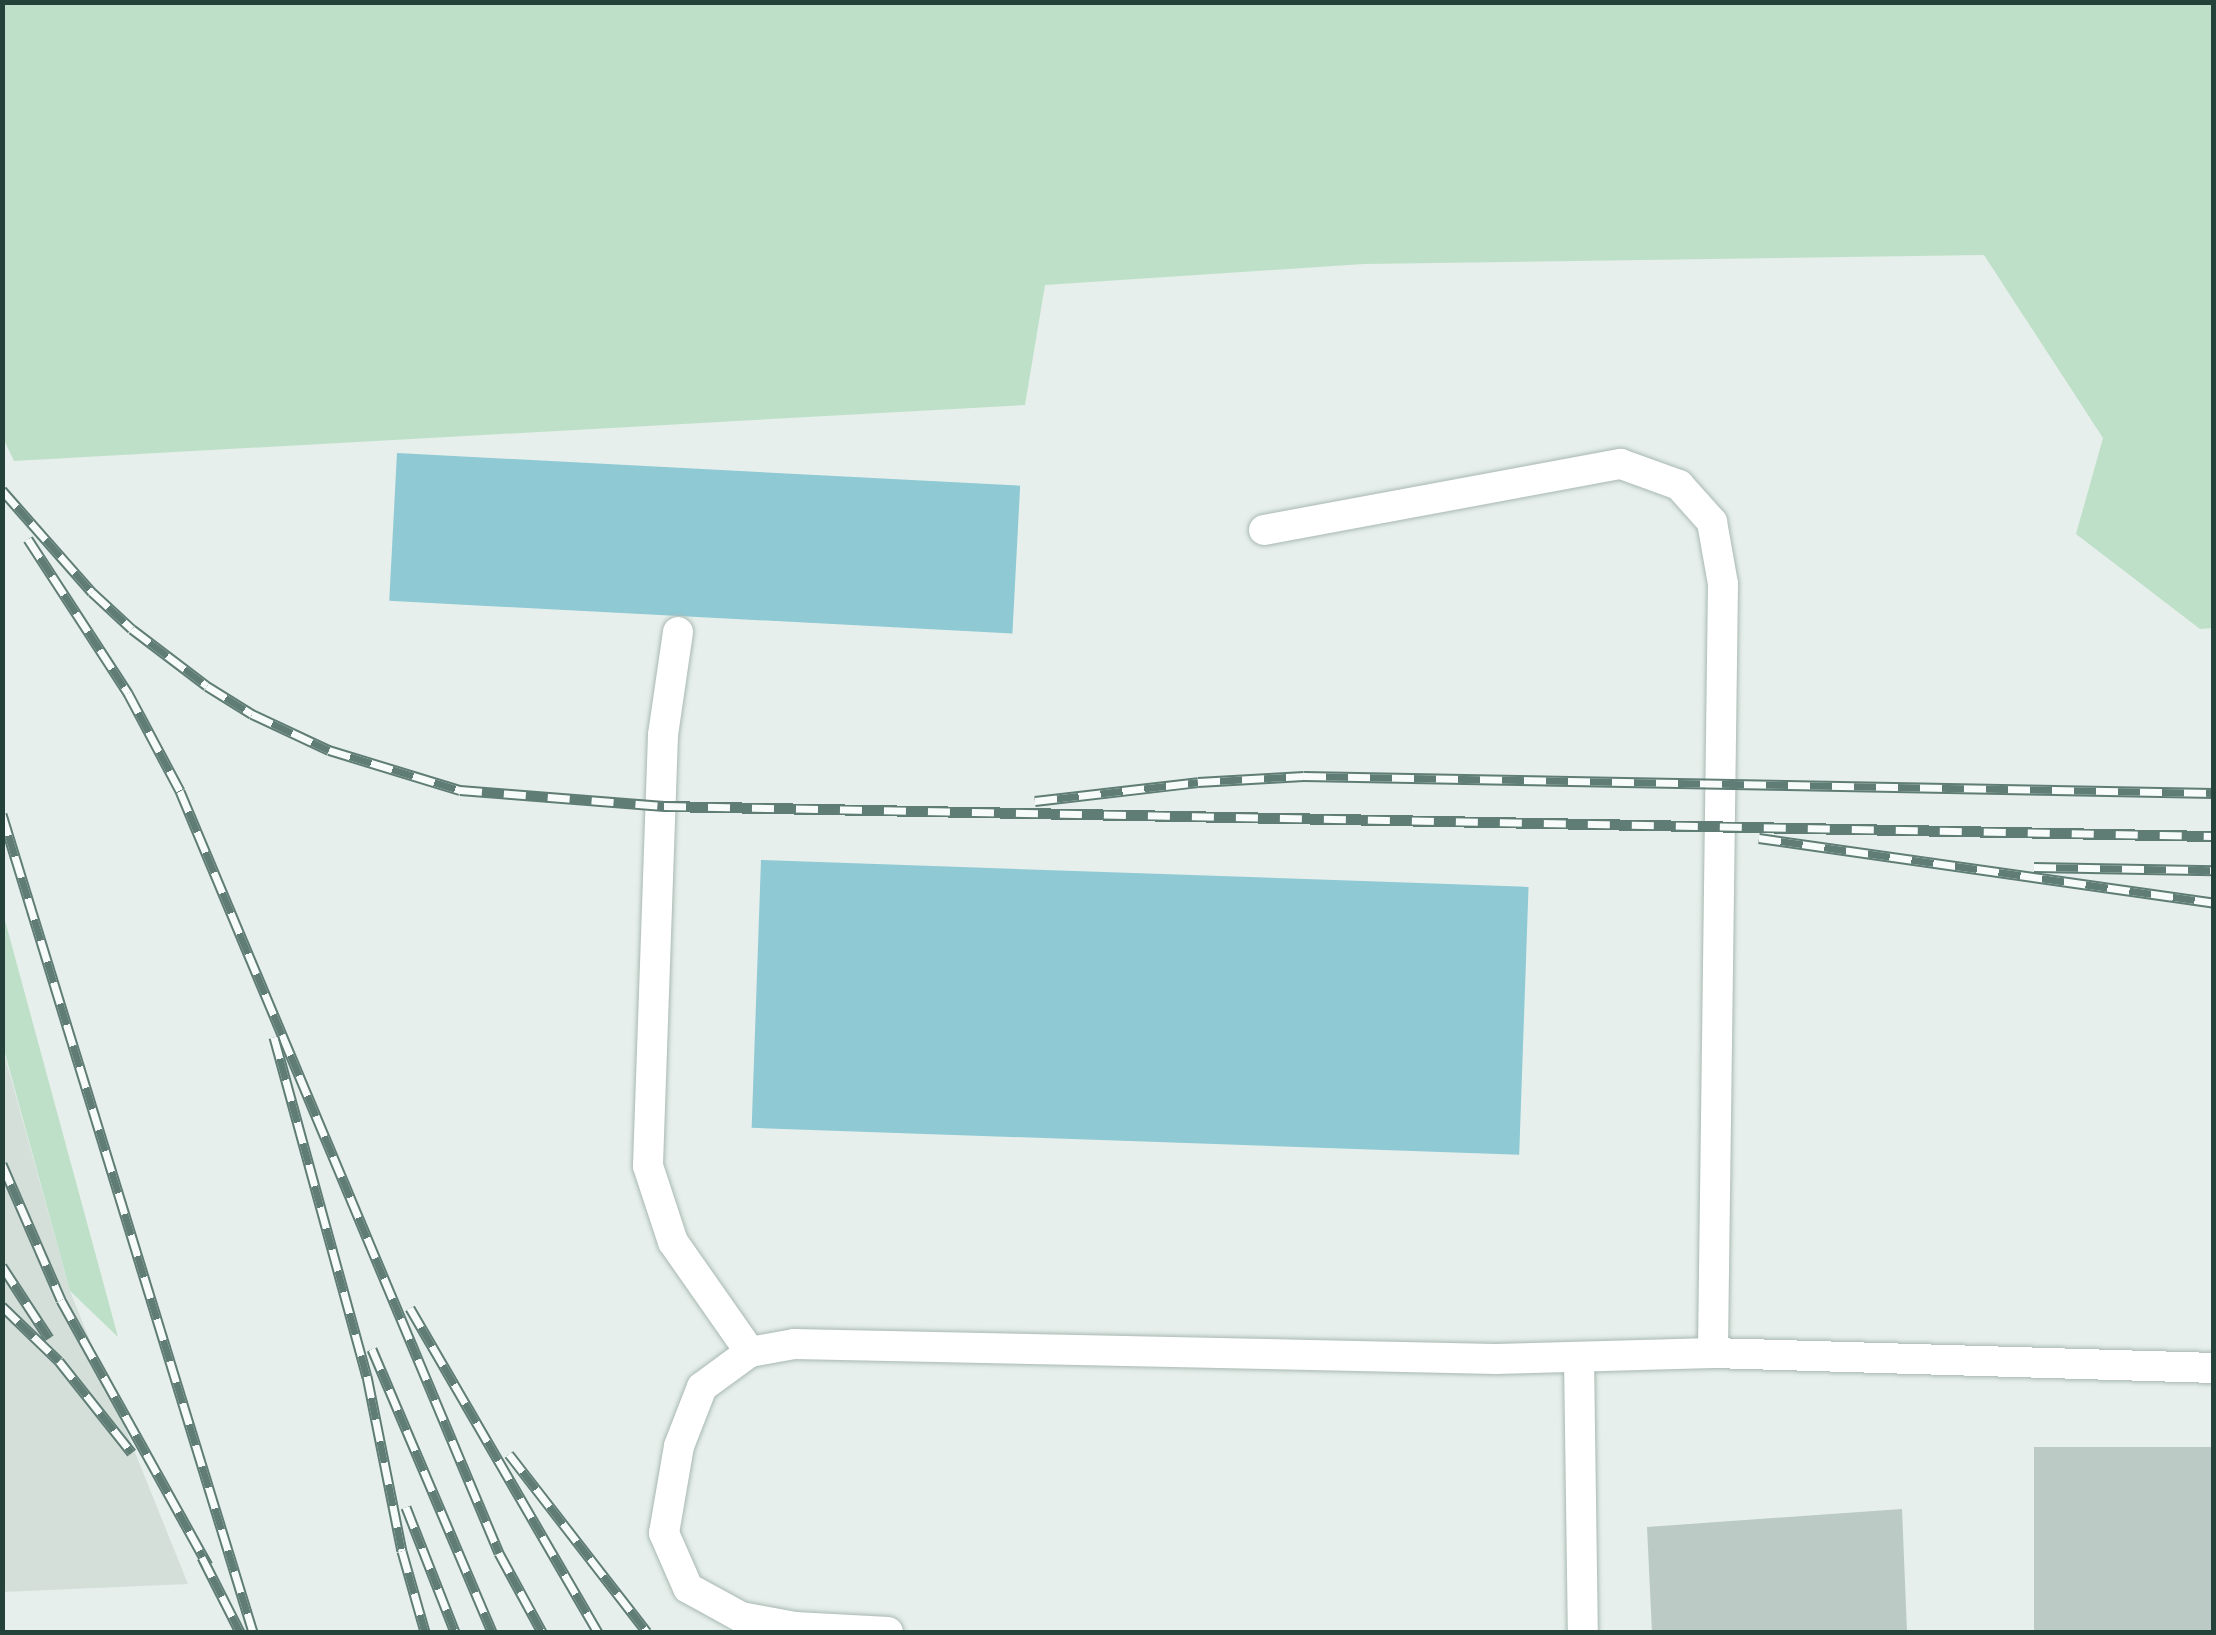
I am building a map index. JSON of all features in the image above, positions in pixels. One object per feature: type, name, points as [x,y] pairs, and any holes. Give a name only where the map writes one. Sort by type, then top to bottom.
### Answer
[{"type":"lane","points":[[1264,530],[1621,464],[1679,485],[1712,522],[1723,584],[1712,1353]]},
{"type":"lane","points":[[678,632],[663,735],[648,1166],[673,1242],[750,1352]]},
{"type":"lane","points":[[888,1632],[795,1627],[741,1617],[688,1588],[664,1534],[678,1446],[702,1387],[750,1352],[794,1344],[1477,1358],[1712,1353],[2214,1368]]},
{"type":"lane","points":[[1579,1356],[1583,1632]]},
{"type":"shaded area","points":[[2,1046],[70,1291],[188,1584],[3,1592]]},
{"type":"green space","points":[[2,3],[2213,3],[2213,628],[2200,629],[2076,534],[2103,438],[1984,255],[1364,264],[1045,285],[1025,405],[14,461],[2,436]]},
{"type":"green space","points":[[2,913],[118,1337],[70,1291],[3,1046]]},
{"type":"water","points":[[397,453],[1020,486],[1012,633],[389,601]]},
{"type":"water","points":[[761,860],[1529,887],[1519,1155],[752,1128]]},
{"type":"building","points":[[2034,1447],[2214,1447],[2214,1632],[2034,1632]]},
{"type":"building","points":[[1902,1509],[1907,1632],[1652,1632],[1647,1527]]},
{"type":"railway","points":[[2,490],[92,592],[132,629],[207,686],[252,714],[329,750],[460,790],[664,806],[2214,836]]},
{"type":"railway","points":[[28,539],[128,693],[180,791],[499,1553],[542,1632]]},
{"type":"railway","points":[[1035,801],[1198,782],[1304,776],[2214,793]]},
{"type":"railway","points":[[2,814],[253,1632]]},
{"type":"railway","points":[[1759,838],[2214,903]]},
{"type":"railway","points":[[2034,867],[2214,870]]},
{"type":"railway","points":[[274,1037],[367,1376],[402,1551],[425,1632]]},
{"type":"railway","points":[[2,1164],[61,1300],[208,1565]]},
{"type":"railway","points":[[2,1266],[49,1338]]},
{"type":"railway","points":[[2,1306],[59,1361],[132,1453]]},
{"type":"railway","points":[[410,1308],[598,1632]]},
{"type":"railway","points":[[372,1349],[492,1632]]},
{"type":"railway","points":[[509,1454],[647,1632]]},
{"type":"railway","points":[[406,1507],[455,1632]]},
{"type":"railway","points":[[202,1557],[240,1632]]}]
